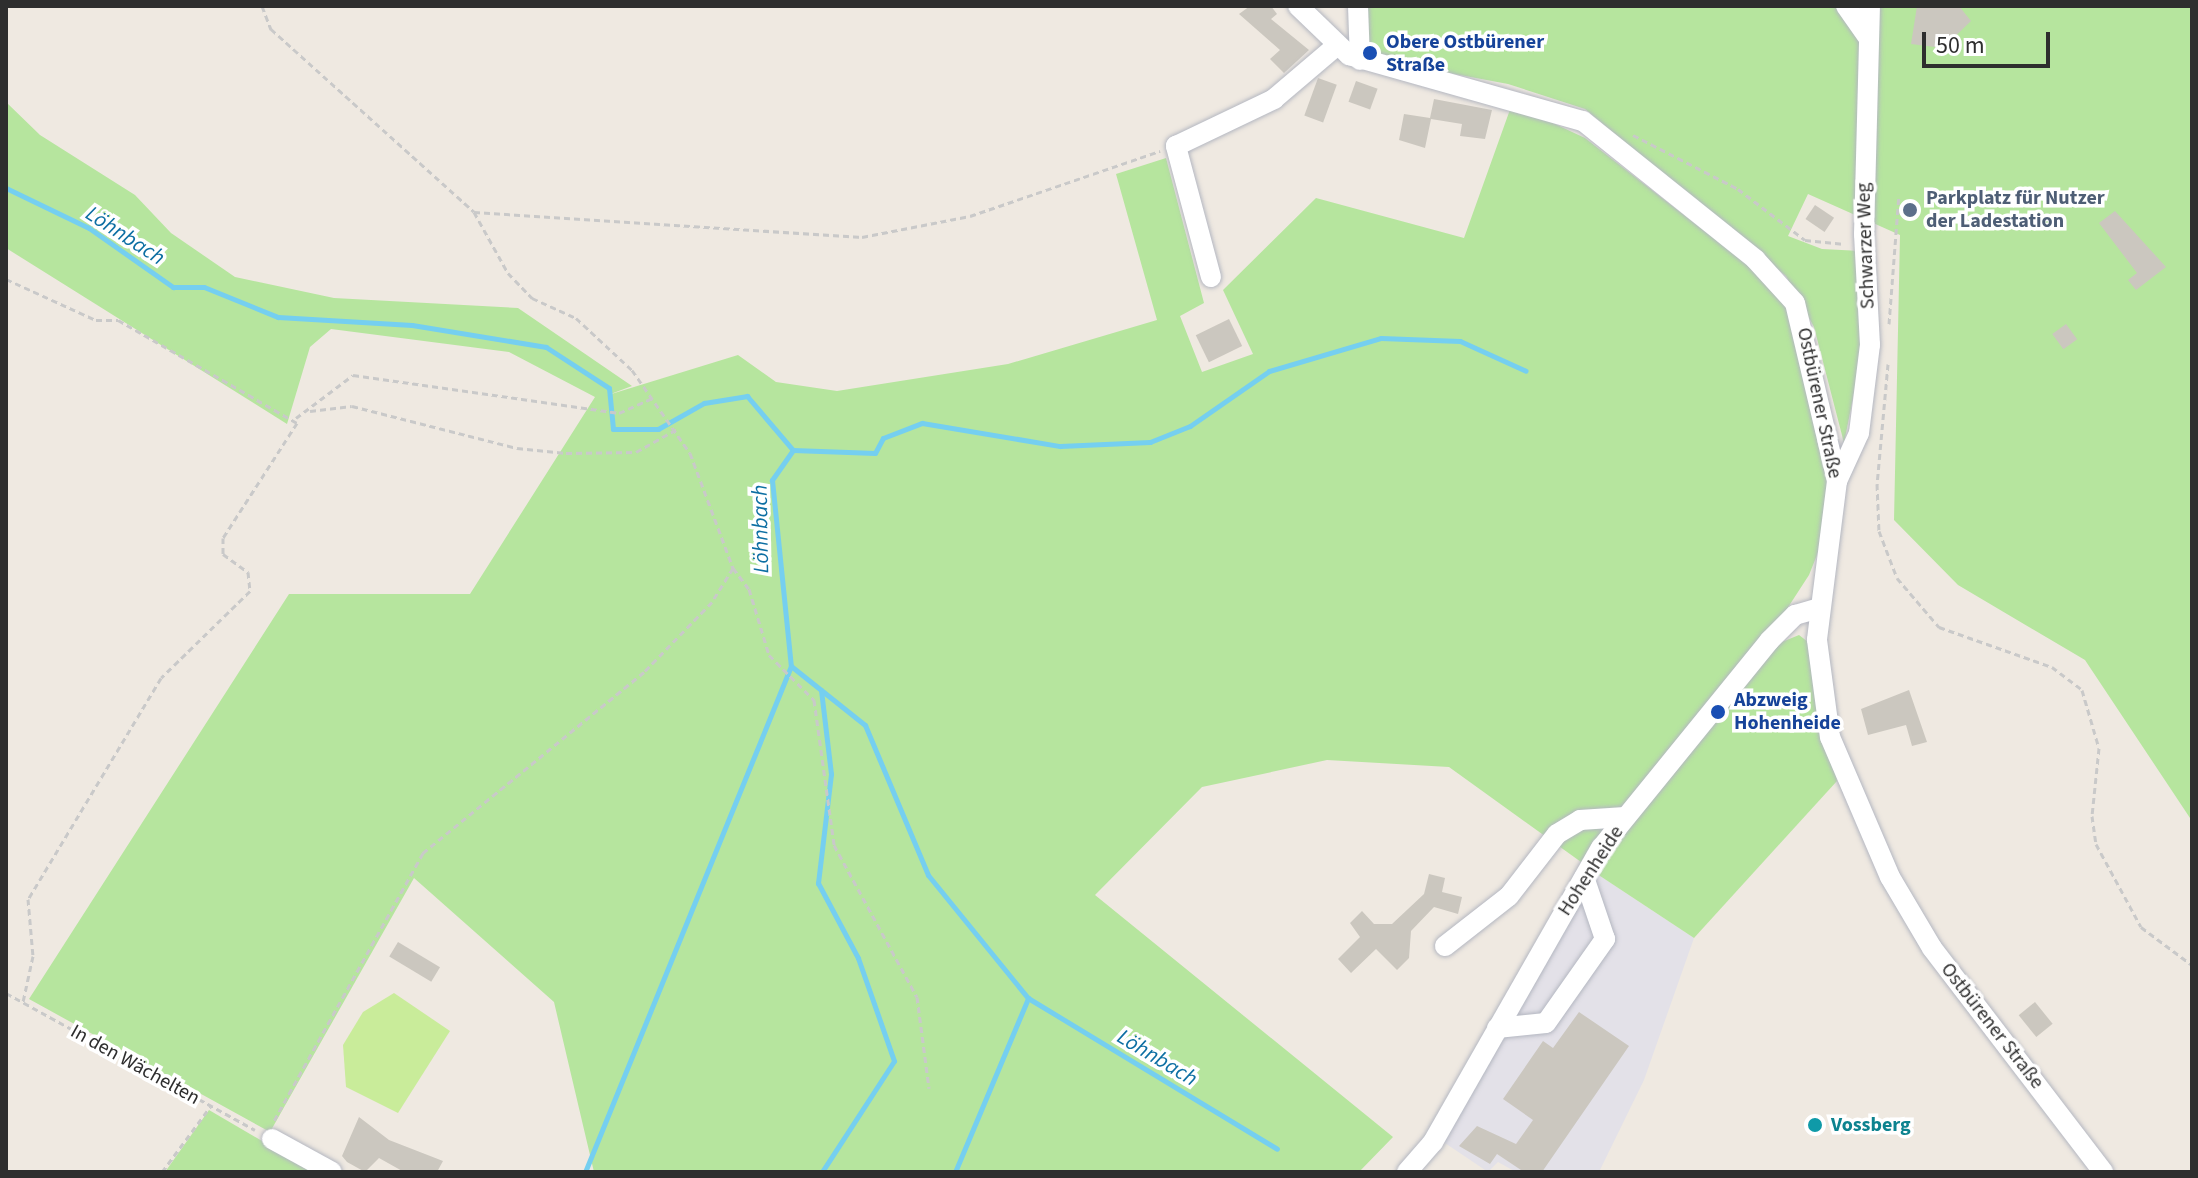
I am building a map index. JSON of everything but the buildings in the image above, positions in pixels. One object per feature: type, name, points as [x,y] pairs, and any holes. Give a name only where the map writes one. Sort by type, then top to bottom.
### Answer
[{"type":"street","name":"Ostbürener Straße","points":[[1298,6],[1335,47],[1360,60],[1504,93],[1583,121],[1755,259],[1780,283],[1804,324],[1837,481],[1819,608],[1830,737],[1890,877],[1932,948],[2103,1172]]},
{"type":"street","points":[[1358,6],[1360,60]]},
{"type":"street","points":[[1846,6],[1867,36]]},
{"type":"street","name":"Schwarzer Weg","points":[[1837,481],[1859,433],[1870,345],[1864,242],[1870,6]]},
{"type":"street","points":[[1211,277],[1176,146],[1274,99],[1335,47]]},
{"type":"street","name":"Hohenheide","points":[[1407,1172],[1433,1142],[1584,877],[1625,817],[1769,641],[1795,615],[1819,608]]},
{"type":"street","points":[[1445,946],[1509,896],[1557,834],[1580,820],[1625,817]]},
{"type":"street","points":[[1497,1028],[1546,1023],[1605,939],[1584,877]]},
{"type":"street","points":[[269,1138],[332,1172]]},
{"type":"path","points":[[262,6],[271,29],[474,212],[508,273],[532,298],[576,318],[606,344],[676,428],[733,568],[749,589],[769,655],[814,700],[834,845],[917,997],[929,1088]]},
{"type":"path","points":[[1622,132],[1738,189],[1805,240],[1864,242]]},
{"type":"path","points":[[474,212],[862,237],[970,216],[1176,146]]},
{"type":"path","points":[[1889,327],[1893,238],[1899,194]]},
{"type":"path","points":[[6,279],[96,320],[118,320],[296,418]]},
{"type":"path","points":[[1888,357],[1877,499],[1879,531],[1897,578],[1939,627],[2052,667],[2082,690],[2099,748],[2092,816],[2096,844],[2141,927],[2192,965]]},
{"type":"path","points":[[23,1002],[33,956],[28,899],[161,678],[250,591],[248,572],[223,554],[223,538],[296,418],[310,411],[353,375],[619,413],[653,398]]},
{"type":"path","points":[[310,411],[352,406],[517,448],[566,453],[636,452],[676,428]]},
{"type":"path","points":[[269,1138],[423,853],[644,672],[712,602],[733,568]]},
{"type":"path","name":"In den Wächelten","points":[[6,993],[269,1138]]},
{"type":"path","points":[[162,1172],[211,1106]]},
{"type":"shaded area","points":[[1591,870],[1694,938],[1644,1080],[1599,1172],[1516,1172],[1498,1162],[1488,1172],[1442,1141]]},
{"type":"green space","points":[[1365,6],[2192,6],[2192,821],[2085,660],[1958,585],[1894,520],[1900,235],[1808,194],[1788,236],[1822,249],[1861,251],[1864,343],[1844,443],[1814,327],[1786,276],[1585,109],[1508,84],[1369,58]]},
{"type":"green space","points":[[6,102],[40,135],[135,195],[171,233],[235,277],[334,298],[518,308],[632,386],[608,395],[738,355],[776,382],[837,391],[1008,364],[1157,320],[1116,174],[1166,158],[1204,303],[1180,316],[1202,372],[1253,354],[1223,290],[1316,198],[1464,238],[1512,104],[1585,138],[1771,283],[1789,307],[1830,480],[1825,535],[1809,575],[1768,638],[1588,867],[1449,767],[1327,760],[1202,787],[1095,895],[1393,1137],[1359,1172],[594,1172],[554,1002],[414,878],[270,1132],[29,999],[289,594],[470,594],[595,397],[509,352],[331,329],[310,347],[287,424],[6,248]]},
{"type":"green space","points":[[1799,635],[1808,642],[1837,781],[1694,938],[1591,870],[1687,741],[1782,642]]},
{"type":"green space","points":[[394,993],[450,1031],[398,1113],[346,1087],[343,1045],[363,1012]]},
{"type":"green space","points":[[209,1110],[315,1172],[165,1172]]},
{"type":"waterway","name":"Löhnbach","points":[[6,188],[89,228],[173,287],[204,287],[278,317],[412,325],[546,347],[609,388],[613,429],[658,429],[704,403],[747,396],[793,450],[772,480],[791,666],[865,725],[928,875],[1028,998],[1277,1149]]},
{"type":"waterway","points":[[793,450],[875,453],[883,438],[922,423],[1060,446],[1150,442],[1190,426],[1269,371],[1381,338],[1460,341],[1526,371]]},
{"type":"waterway","points":[[585,1172],[791,666]]},
{"type":"waterway","points":[[821,690],[831,774],[818,883],[858,958],[894,1061],[822,1172]]},
{"type":"waterway","points":[[955,1172],[1028,998]]},
{"type":"place","name":"Obere Ostbürener Straße","points":[[1370,53]]},
{"type":"place","name":"Parkplatz für Nutzer der Ladestation","points":[[1910,210]]},
{"type":"place","name":"Abzweig Hohenheide","points":[[1718,712]]},
{"type":"place","name":"Vossberg","points":[[1815,1125]]}]
